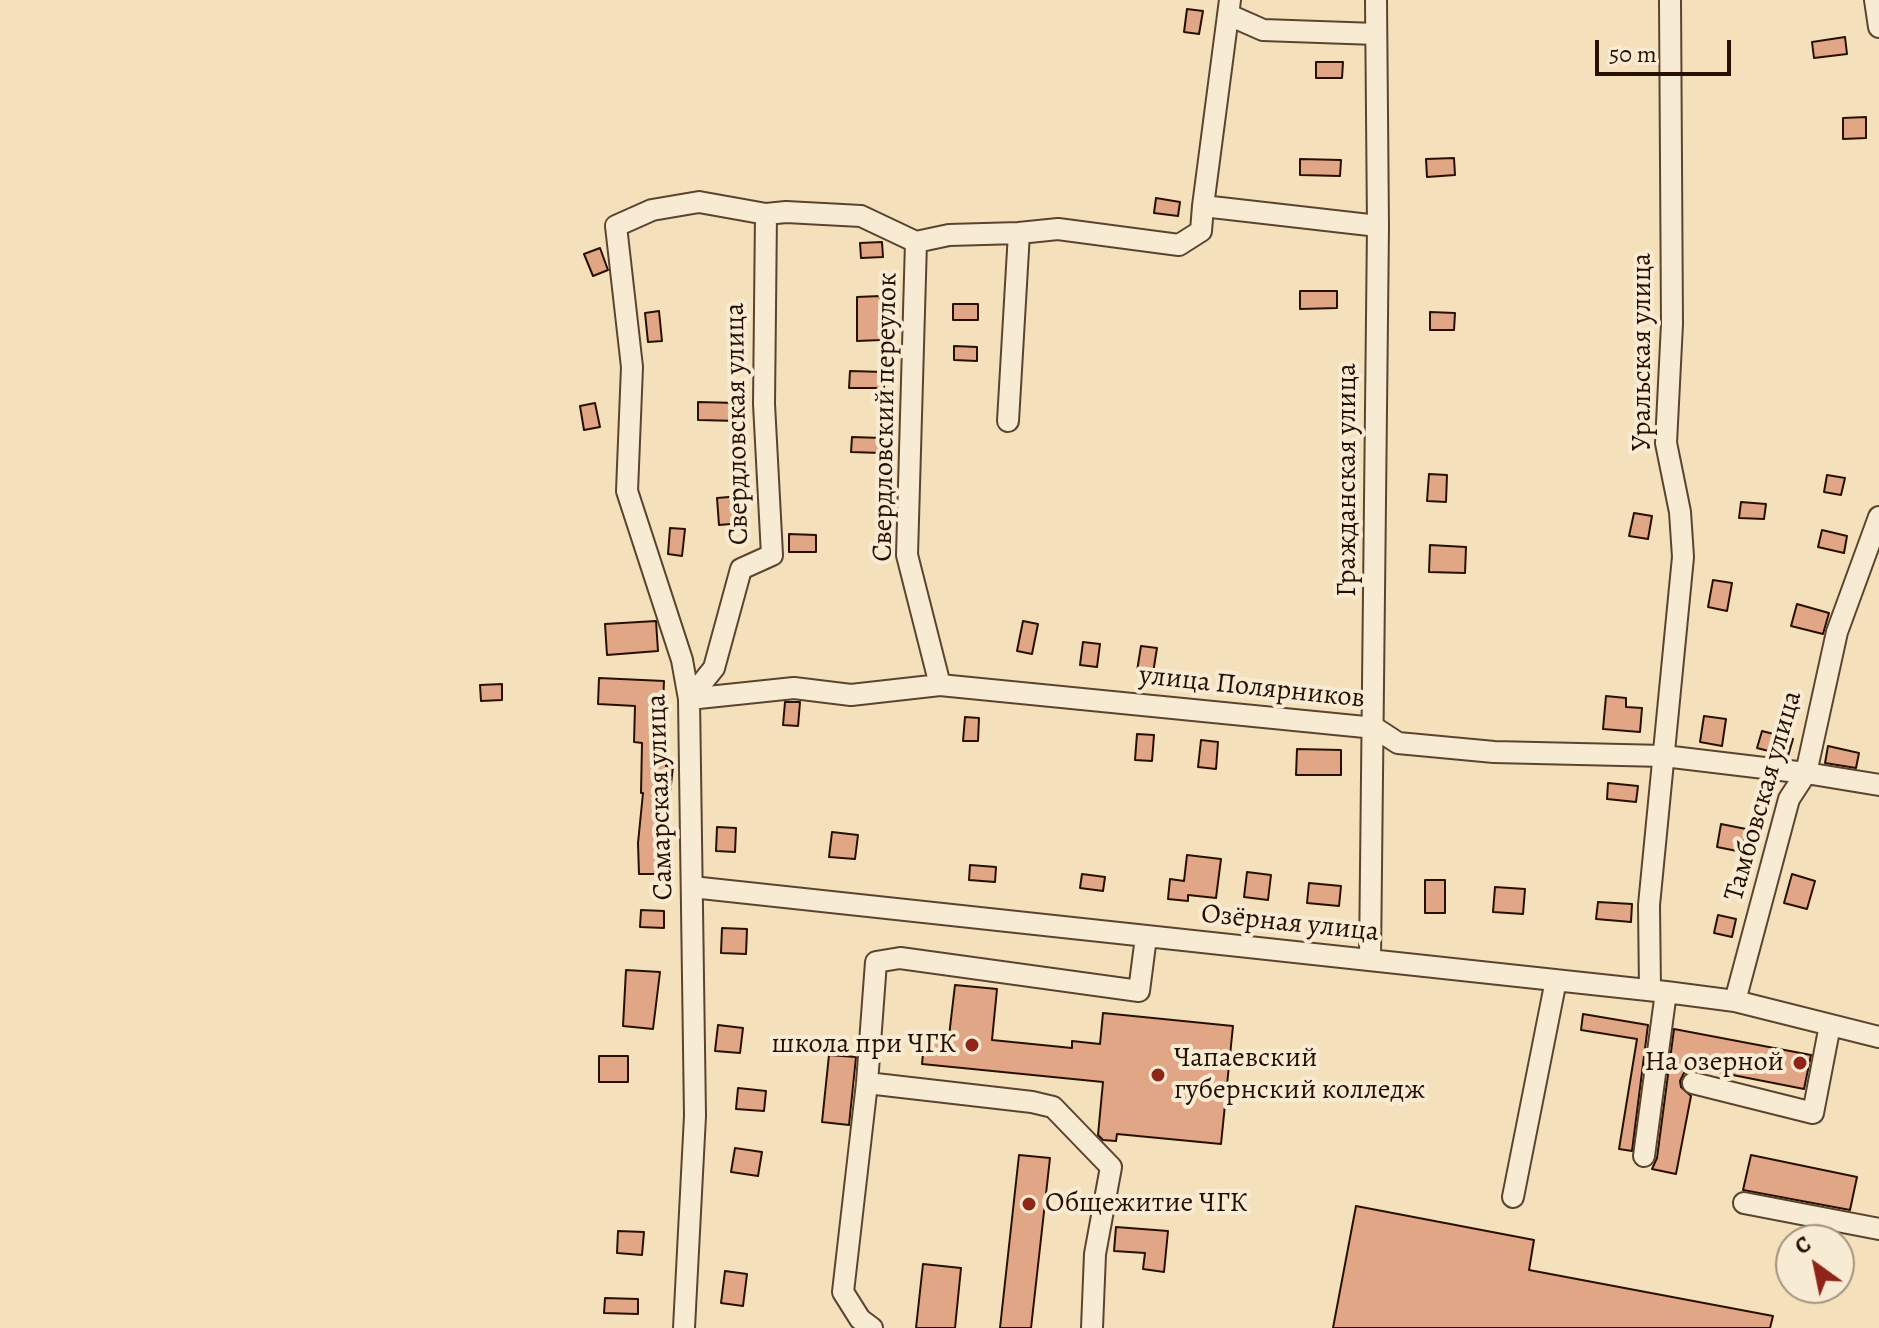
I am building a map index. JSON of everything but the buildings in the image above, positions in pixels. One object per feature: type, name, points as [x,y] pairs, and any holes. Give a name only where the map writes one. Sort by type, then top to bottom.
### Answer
[{"type":"street","name":"Гражданская улица","points":[[1370,960],[1375,728],[1376,0]]},
{"type":"street","name":"Уральская улица","points":[[1644,1156],[1658,991],[1649,905],[1683,557],[1680,512],[1666,443],[1672,324],[1670,0]]},
{"type":"street","points":[[1875,0],[1879,27]]},
{"type":"street","points":[[766,214],[786,212],[861,216],[916,242],[949,235],[1058,229],[1179,245],[1201,231],[1230,8],[1263,30],[1376,34]]},
{"type":"street","name":"Самарская улица","points":[[684,1328],[695,1116],[689,699],[682,660],[627,491],[632,367],[616,226],[652,210],[699,202],[766,214]]},
{"type":"street","points":[[1203,206],[1378,226]]},
{"type":"street","name":"Свердловская улица","points":[[689,699],[714,668],[741,569],[772,555],[764,404],[766,214]]},
{"type":"street","points":[[1008,421],[1019,233]]},
{"type":"street","name":"Свердловский переулок","points":[[916,242],[907,555],[940,685]]},
{"type":"street","name":"Тамбовская улица","points":[[1735,1001],[1789,799],[1806,773],[1837,632],[1879,517]]},
{"type":"street","name":"улица Полярников","points":[[689,699],[794,688],[851,695],[940,685],[1375,728],[1398,743],[1494,752],[1664,756],[1879,785]]},
{"type":"street","name":"Озёрная улица","points":[[692,887],[1658,991],[1735,1001],[1879,1037]]},
{"type":"street","points":[[872,1328],[860,1319],[843,1292],[867,1083],[876,962],[900,958],[1139,991],[1146,937]]},
{"type":"street","points":[[1513,1197],[1556,980]]},
{"type":"street","points":[[1693,1083],[1813,1113],[1830,1025]]},
{"type":"street","points":[[867,1083],[1053,1107],[1111,1167],[1095,1254],[1092,1328]]},
{"type":"street","points":[[1744,1203],[1879,1229]]},
{"type":"place","name":"школа при ЧГК","points":[[972,1045]]},
{"type":"place","name":"На озерной","points":[[1800,1063]]},
{"type":"place","name":"Чапаевский губернский колледж","points":[[1158,1075]]},
{"type":"place","name":"Общежитие ЧГК","points":[[1029,1204]]}]
